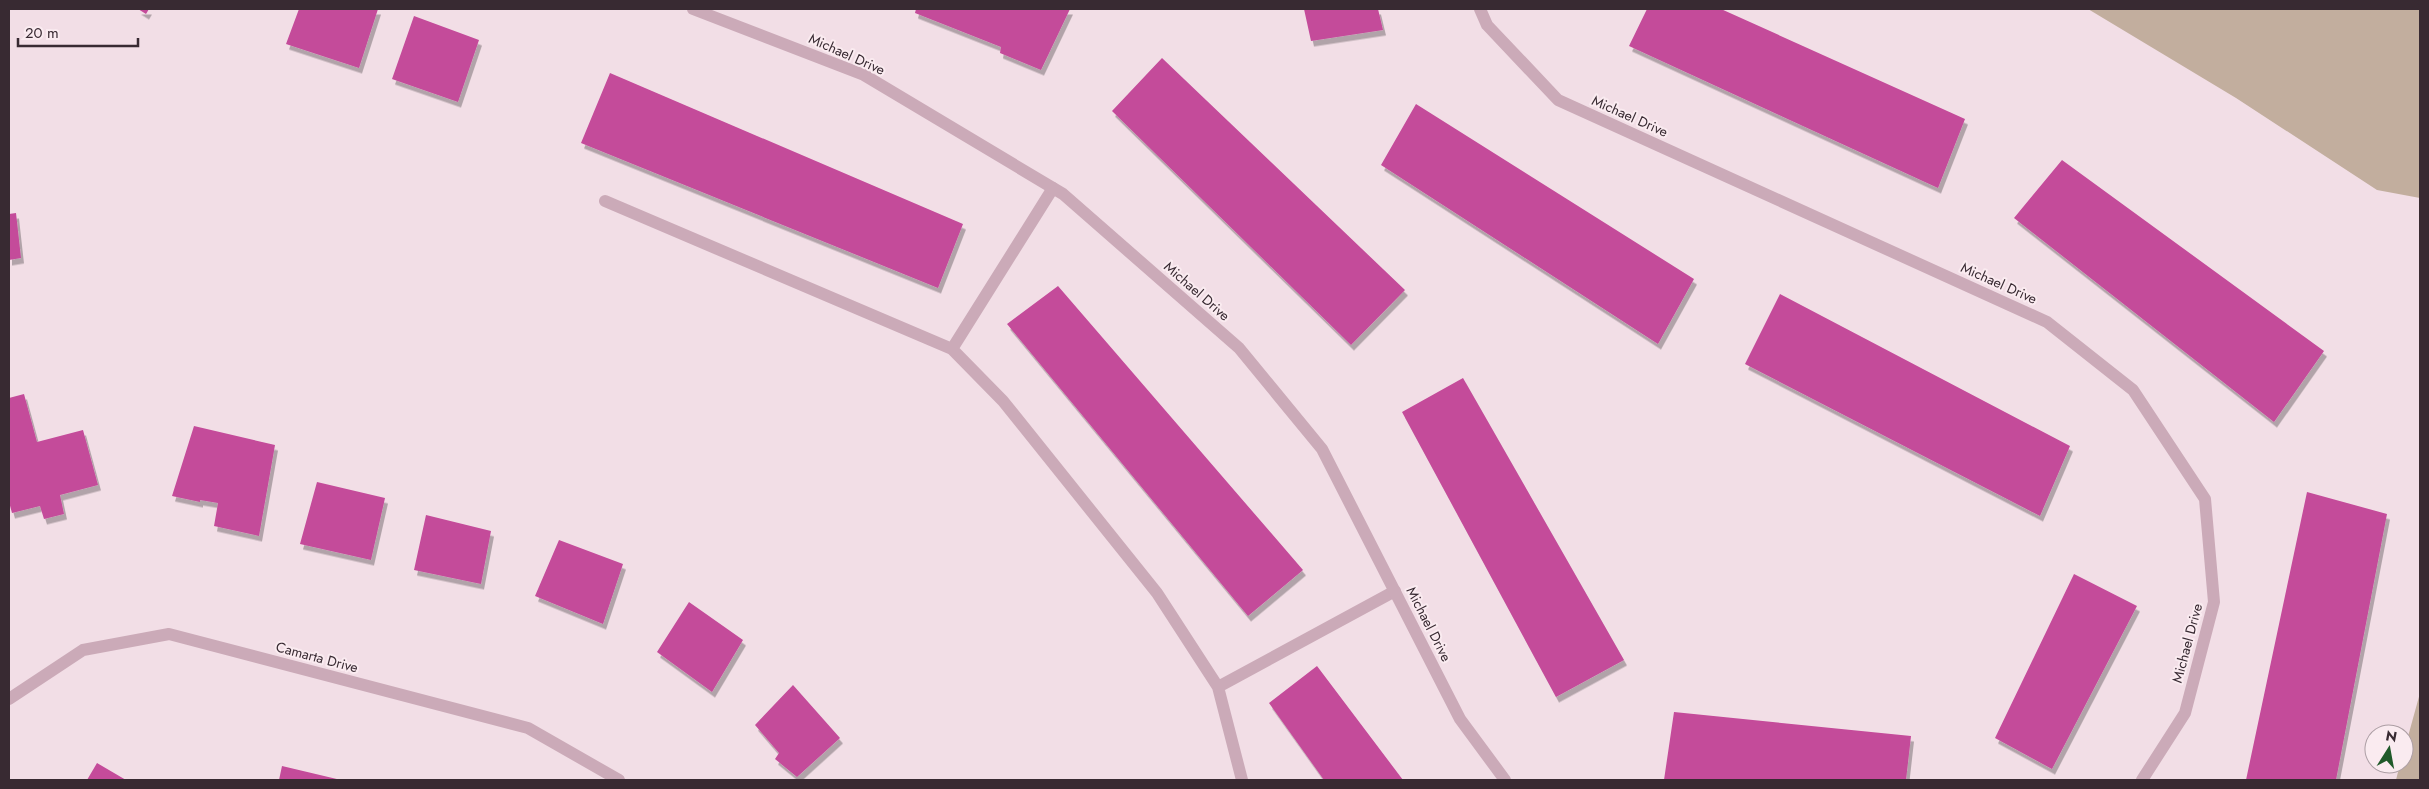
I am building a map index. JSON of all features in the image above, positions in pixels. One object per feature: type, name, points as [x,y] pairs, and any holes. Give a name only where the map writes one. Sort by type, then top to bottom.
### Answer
[{"type":"street","name":"Michael Drive","points":[[693,9],[864,75],[1063,194],[1239,348],[1322,449],[1460,719],[1505,780]]},
{"type":"street","name":"Michael Drive","points":[[1480,9],[1487,25],[1558,100],[2047,322],[2133,390],[2205,499],[2214,602],[2185,713],[2142,780]]},
{"type":"street","points":[[952,349],[1053,188]]},
{"type":"street","points":[[605,202],[952,349],[1004,401],[1157,593],[1218,687],[1242,780]]},
{"type":"street","points":[[1218,687],[1395,591]]},
{"type":"street","name":"Camarta Drive","points":[[9,699],[83,650],[169,634],[528,728],[619,780]]},
{"type":"shaded area","points":[[2088,9],[2420,9],[2420,198],[2377,190],[2236,98]]},
{"type":"shaded area","points":[[2420,693],[2420,780],[2396,780],[2398,774],[2414,774],[2414,724],[2411,724]]},
{"type":"building","points":[[138,9],[149,9],[146,14]]},
{"type":"building","points":[[299,9],[378,9],[359,68],[286,44]]},
{"type":"building","points":[[916,9],[1070,9],[1041,70],[1000,53],[1001,47],[915,13]]},
{"type":"building","points":[[1304,9],[1378,9],[1383,30],[1311,41]]},
{"type":"building","points":[[1647,9],[1721,9],[1965,119],[1938,188],[1629,46]]},
{"type":"building","points":[[414,16],[479,40],[458,102],[392,79]]},
{"type":"building","points":[[1162,58],[1405,290],[1351,345],[1112,111]]},
{"type":"building","points":[[610,73],[963,224],[938,288],[581,143]]},
{"type":"building","points":[[1416,104],[1694,279],[1658,344],[1381,165]]},
{"type":"building","points":[[2062,160],[2324,351],[2274,422],[2014,218]]},
{"type":"building","points":[[16,213],[21,258],[9,260],[9,214]]},
{"type":"building","points":[[1058,286],[1303,570],[1248,616],[1007,324]]},
{"type":"building","points":[[1780,294],[2070,446],[2040,516],[1745,364]]},
{"type":"building","points":[[1463,378],[1624,660],[1556,697],[1402,412]]},
{"type":"building","points":[[24,394],[37,442],[83,430],[98,485],[60,495],[64,514],[44,519],[40,506],[12,513],[9,502],[9,398]]},
{"type":"building","points":[[194,426],[275,445],[259,536],[214,526],[218,503],[200,500],[200,502],[172,496]]},
{"type":"building","points":[[317,482],[385,498],[371,560],[300,544]]},
{"type":"building","points":[[2307,492],[2387,514],[2336,780],[2246,780]]},
{"type":"building","points":[[426,515],[491,531],[481,584],[414,570]]},
{"type":"building","points":[[559,540],[623,564],[603,624],[535,596]]},
{"type":"building","points":[[2074,574],[2137,606],[2052,769],[1995,738]]},
{"type":"building","points":[[689,602],[743,640],[712,692],[657,652]]},
{"type":"building","points":[[1317,666],[1403,780],[1324,780],[1269,703]]},
{"type":"building","points":[[793,685],[840,738],[797,777],[775,759],[779,753],[755,725]]},
{"type":"building","points":[[1674,712],[1911,736],[1906,780],[1664,780]]},
{"type":"building","points":[[97,763],[126,780],[87,780]]},
{"type":"building","points":[[282,766],[341,780],[279,780]]}]
